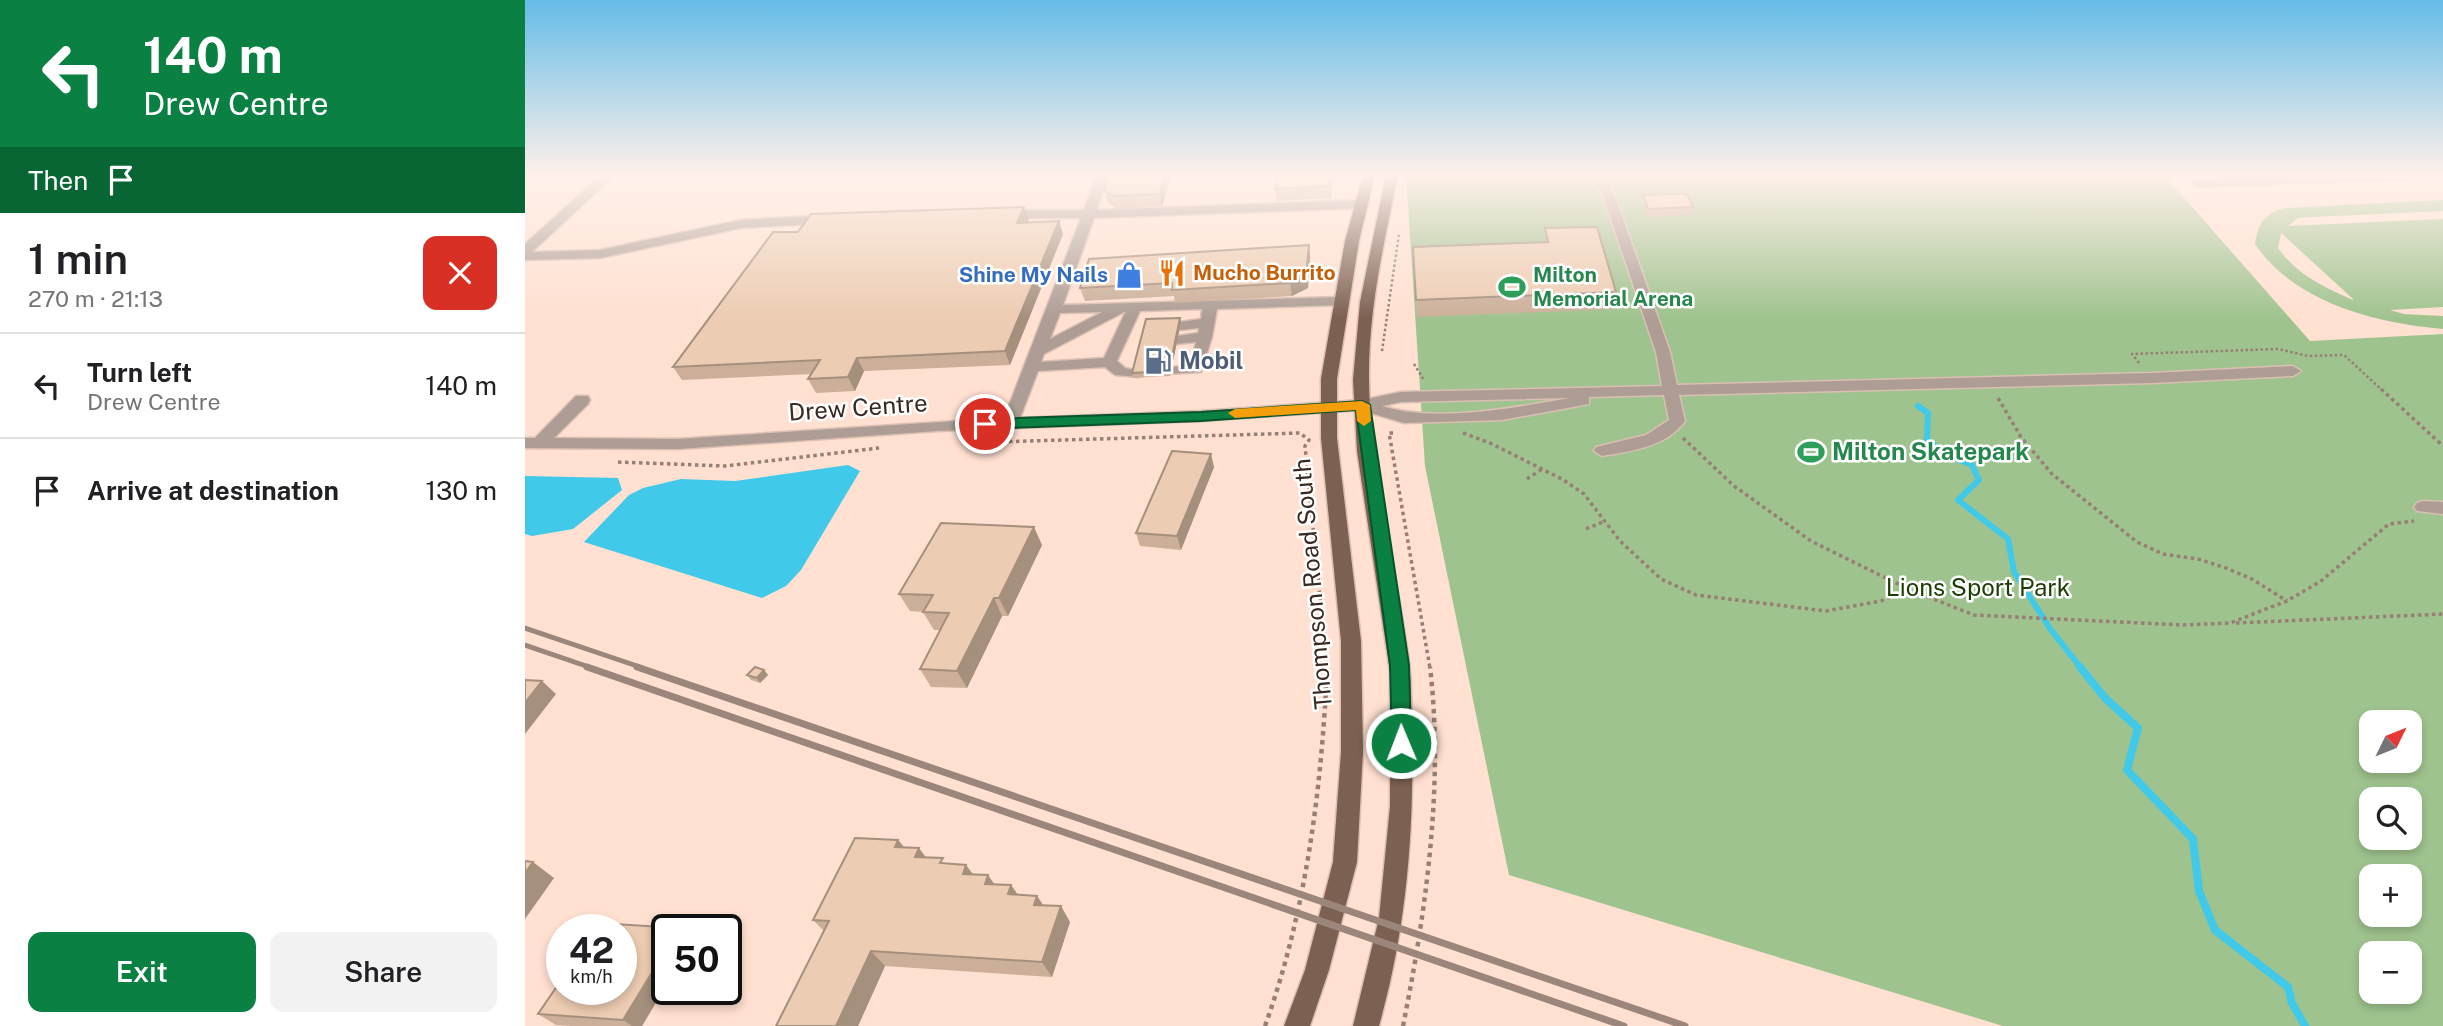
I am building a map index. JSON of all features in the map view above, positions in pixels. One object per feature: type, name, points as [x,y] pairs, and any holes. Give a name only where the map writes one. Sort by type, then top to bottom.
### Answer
[{"type":"main road","name":"Thompson Road South","points":[[1297,1026],[1317,970],[1345,862],[1352,752],[1350,641],[1329,438],[1328,379],[1357,223]]},
{"type":"main road","points":[[1366,1026],[1376,996],[1397,876],[1403,795],[1399,665],[1362,405],[1365,308],[1382,223]]},
{"type":"street","points":[[525,253],[558,223]]},
{"type":"street","points":[[525,253],[600,254],[734,225],[772,223]]},
{"type":"street","points":[[1010,423],[1086,223]]},
{"type":"street","points":[[1602,450],[1634,446],[1655,439],[1666,433],[1677,421],[1662,348],[1619,223]]},
{"type":"street","points":[[1054,309],[1342,300]]},
{"type":"street","points":[[1172,365],[1198,363],[1207,330],[1210,304]]},
{"type":"street","points":[[1109,362],[1124,340],[1129,307]]},
{"type":"street","points":[[1038,351],[1129,307]]},
{"type":"street","points":[[1124,340],[1146,328]]},
{"type":"street","points":[[1179,333],[1207,330]]},
{"type":"street","points":[[1031,367],[1109,362],[1120,372],[1136,367]]},
{"type":"street","name":"Drew Centre","points":[[531,444],[678,444],[1010,423],[1201,416],[1328,406],[1362,405],[1404,418],[1502,415],[1572,404],[1608,392],[2151,378],[2293,371]]},
{"type":"street","points":[[531,444],[583,400]]},
{"type":"street","points":[[2419,514],[2443,508]]},
{"type":"path","points":[[1382,354],[1400,230]]},
{"type":"path","points":[[1988,381],[2021,437],[2053,474],[2137,542],[2163,554],[2198,559],[2226,568],[2252,579],[2287,601]]},
{"type":"path","points":[[1672,426],[1734,486],[1811,541],[1908,589],[1974,615],[2026,620],[2183,625],[2443,614]]},
{"type":"path","points":[[1389,433],[1397,432]]},
{"type":"path","points":[[1453,432],[1490,443],[1584,494],[1620,541],[1661,579],[1696,595],[1826,611],[1881,601],[1908,589]]},
{"type":"path","points":[[995,442],[1300,433],[1309,440],[1305,446],[1327,665],[1324,745],[1310,844],[1282,979],[1265,1026]]},
{"type":"path","points":[[618,462],[725,466],[885,447]]},
{"type":"path","points":[[1527,478],[1542,469]]},
{"type":"path","points":[[2230,623],[2287,601],[2321,582],[2389,524],[2419,514]]},
{"type":"path","points":[[1586,529],[1605,521]]},
{"type":"green space","name":"Lions Sport Park","points":[[1409,223],[2206,223],[2310,341],[2443,334],[2443,1026],[2003,1026],[1509,875],[1425,466]]},
{"type":"green space","points":[[2262,223],[2292,223],[2288,226],[2443,223],[2443,307],[2390,310],[2404,314],[2443,316],[2443,329],[2365,315],[2314,295],[2272,264],[2255,244]],"holes":[[[2281,233],[2353,300],[2322,285],[2293,265],[2278,248]]]},
{"type":"water","points":[[848,465],[860,471],[801,570],[786,586],[762,598],[584,542],[629,495],[643,488],[681,479],[735,481]]},
{"type":"water","points":[[525,476],[618,478],[622,490],[573,529],[532,536],[525,534]]},
{"type":"building","points":[[805,223],[1058,223],[1005,351],[857,358],[848,377],[808,379],[820,360],[673,367],[773,232],[798,232]]},
{"type":"building","name":"Milton Memorial Arena","points":[[1597,227],[1616,292],[1416,300],[1413,247],[1548,242],[1545,228]]},
{"type":"building","points":[[1309,245],[1306,275],[1290,283],[1172,290],[1172,283],[1080,288],[1089,259]]},
{"type":"building","points":[[1180,318],[1169,371],[1132,373],[1146,319]]},
{"type":"building","points":[[1172,451],[1211,454],[1177,536],[1136,533]]},
{"type":"building","points":[[941,523],[1034,527],[999,598],[994,598],[957,671],[920,669],[949,613],[923,612],[933,595],[899,594]]},
{"type":"building","points":[[755,667],[764,670],[757,678],[747,675]]},
{"type":"building","points":[[525,680],[542,681],[525,703]]},
{"type":"building","points":[[855,838],[898,840],[895,847],[919,848],[915,857],[943,858],[940,863],[966,865],[963,874],[988,875],[985,884],[1011,885],[1008,894],[1037,896],[1034,905],[1061,906],[1042,962],[871,951],[836,1026],[776,1026],[829,921],[813,920]]},
{"type":"building","points":[[525,861],[533,862],[525,873]]},
{"type":"building","points":[[637,925],[651,926],[651,974],[637,997]]},
{"type":"building","points":[[546,1002],[546,1005],[632,1005],[623,1020],[538,1014]]},
{"type":"waterway","points":[[1918,406],[1928,413],[1927,439],[1947,455],[1972,465],[1979,480],[1958,500],[2008,539],[2014,572],[2051,630],[2081,668]]},
{"type":"waterway","points":[[2080,667],[2105,698],[2138,728],[2127,770],[2193,839],[2199,891],[2215,930],[2288,987],[2292,1003],[2305,1026]]},
{"type":"railway","points":[[525,628],[643,668]]},
{"type":"railway","points":[[525,645],[592,668]]},
{"type":"railway","points":[[587,667],[1624,1026]]},
{"type":"railway","points":[[637,667],[1685,1026]]},
{"type":"slow traffic","points":[[1235,413],[1362,405],[1364,421]]},
{"type":"place","name":"Mucho Burrito","points":[[1172,273]]},
{"type":"place","name":"Shine My Nails","points":[[1129,275]]},
{"type":"place","name":"Milton Memorial Arena","points":[[1512,287]]},
{"type":"place","name":"Mobil","points":[[1158,361]]},
{"type":"place","name":"Milton Skatepark","points":[[1811,452]]},
{"type":"route","points":[[985,424],[1201,416],[1362,405],[1399,665],[1401,743]]}]
